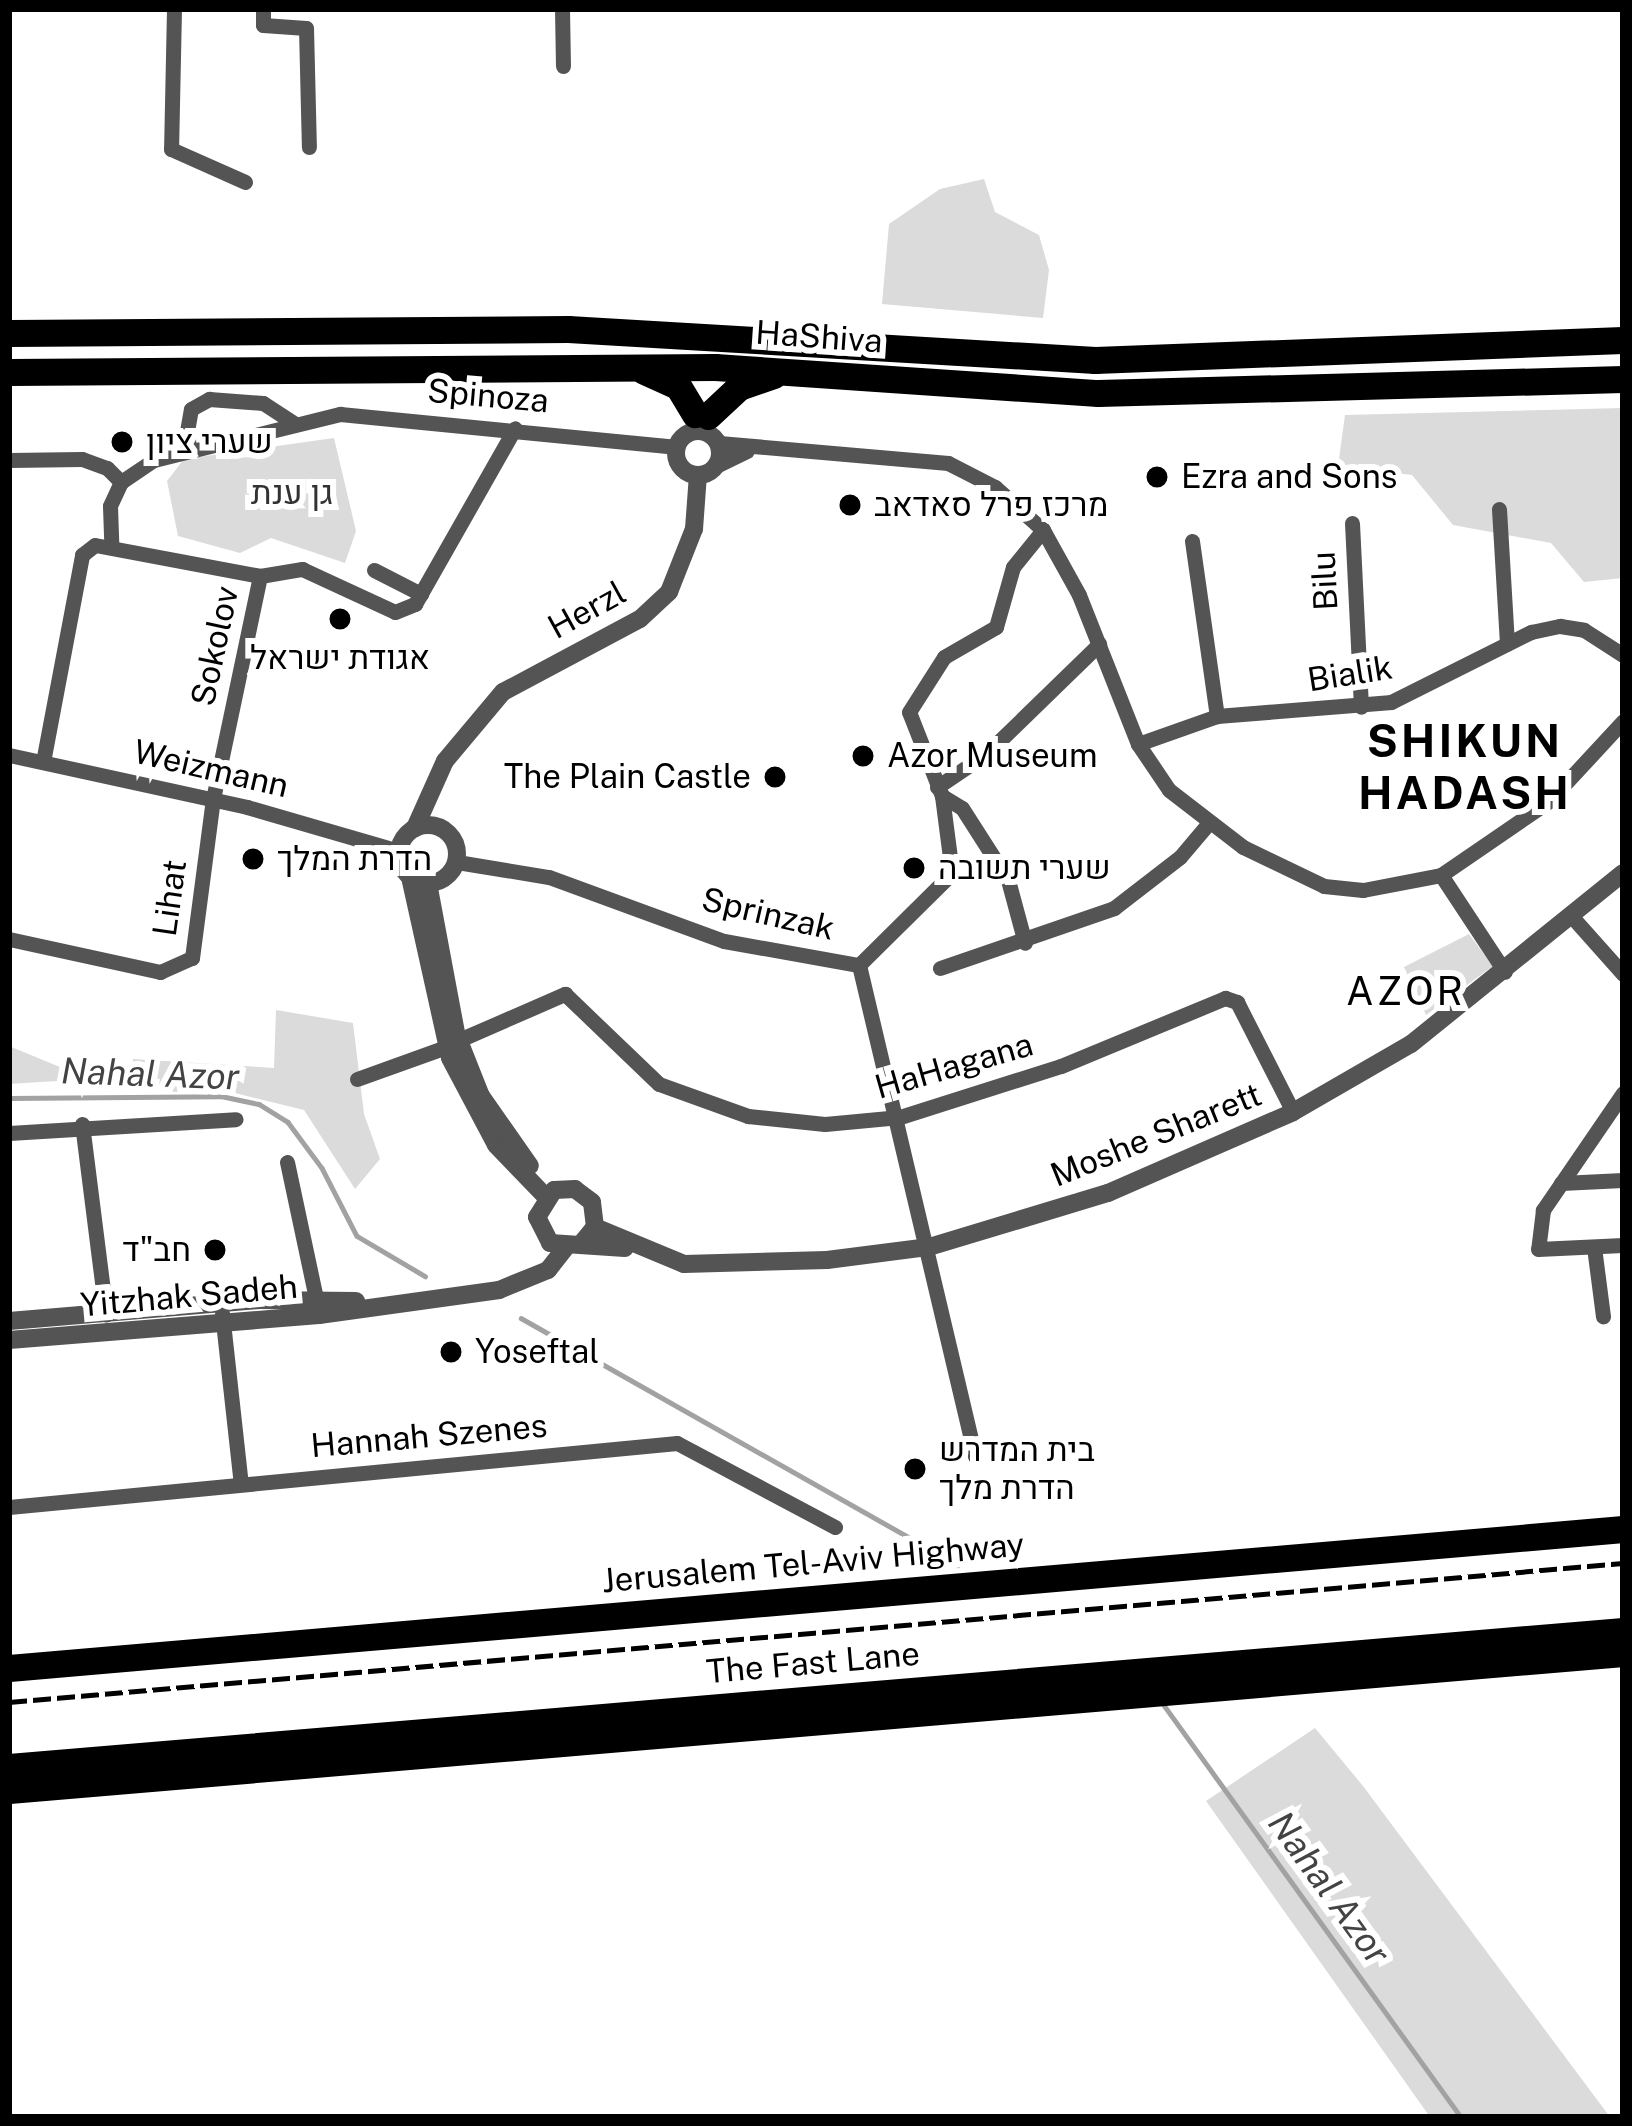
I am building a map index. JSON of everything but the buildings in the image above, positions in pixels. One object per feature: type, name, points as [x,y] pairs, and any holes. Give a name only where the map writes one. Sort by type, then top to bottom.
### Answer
[{"type":"highway","name":"HaShiva","points":[[9,333],[709,334],[1095,360],[1623,340]]},
{"type":"highway","points":[[604,366],[668,379],[704,427],[748,381],[796,371]]},
{"type":"highway","name":"HaShiva","points":[[9,372],[707,367],[1098,393],[1623,379]]},
{"type":"highway","name":"Jerusalem Tel-Aviv Highway","points":[[9,1668],[1623,1529]]},
{"type":"highway","name":"The Fast Lane","points":[[9,1767],[1623,1631]]},
{"type":"highway","points":[[9,1790],[1623,1653]]},
{"type":"street","points":[[174,9],[171,149],[245,182]]},
{"type":"street","points":[[262,9],[263,25],[306,28],[309,147]]},
{"type":"street","points":[[562,9],[563,66]]},
{"type":"street","points":[[709,334],[704,427],[718,465]]},
{"type":"street","points":[[195,449],[186,437],[190,410],[209,399],[262,403],[295,424]]},
{"type":"street","name":"Spinoza","points":[[121,482],[154,460],[340,414],[676,447]]},
{"type":"street","points":[[704,427],[676,447],[680,466],[698,476],[747,451]]},
{"type":"street","points":[[704,427],[747,451],[948,463],[995,487],[1043,530],[1099,644],[1138,744],[1169,790],[1208,824],[1324,886],[1363,890],[1441,875],[1549,801],[1623,721]]},
{"type":"street","points":[[43,763],[82,555],[111,543],[260,575],[302,569],[395,612],[421,594],[515,428]]},
{"type":"street","points":[[9,460],[82,459],[121,482],[110,506],[111,543]]},
{"type":"street","name":"Herzl","points":[[424,826],[445,761],[503,692],[640,620],[669,592],[694,529],[698,476]]},
{"type":"street","points":[[1499,509],[1507,644]]},
{"type":"street","name":"Bilu","points":[[1352,524],[1360,707]]},
{"type":"street","points":[[859,965],[952,873],[940,792],[909,712],[944,657],[996,627],[1013,567],[1043,530]]},
{"type":"street","points":[[1192,542],[1216,716]]},
{"type":"street","points":[[374,570],[421,594]]},
{"type":"street","name":"Sokolov","points":[[213,799],[260,575]]},
{"type":"street","name":"Bialik","points":[[1138,744],[1216,716],[1360,707],[1430,688],[1507,644],[1560,626],[1584,630],[1623,655]]},
{"type":"street","points":[[940,792],[1099,644]]},
{"type":"street","name":"Weizmann","points":[[9,755],[213,799],[398,851]]},
{"type":"street","points":[[940,792],[962,808],[1008,880],[1025,943]]},
{"type":"street","name":"Lihat","points":[[9,938],[160,972],[182,967],[192,958],[213,799]]},
{"type":"street","points":[[940,968],[1025,943],[1144,888],[1208,824]]},
{"type":"street","points":[[419,880],[457,862],[451,834],[424,826],[398,851],[419,880],[452,1043],[481,1096],[550,1194],[537,1217],[566,1245],[595,1227]]},
{"type":"street","name":"Sprinzak","points":[[457,862],[550,877],[724,941],[859,965],[900,1117],[975,1456]]},
{"type":"street","name":"Moshe Sharett","points":[[550,1194],[585,1194],[595,1227],[684,1264],[739,1265],[929,1247],[1108,1193],[1294,1112],[1411,1044],[1574,919],[1623,874]]},
{"type":"street","points":[[1441,875],[1505,972]]},
{"type":"street","points":[[1574,919],[1623,974]]},
{"type":"street","name":"HaHagana","points":[[357,1079],[566,994],[631,1064],[697,1102],[796,1123],[900,1117],[1061,1066],[1225,998],[1238,1002],[1294,1112]]},
{"type":"street","points":[[1623,1093],[1543,1210],[1538,1249],[1623,1245]]},
{"type":"street","points":[[9,1133],[82,1124],[236,1119]]},
{"type":"street","points":[[82,1124],[106,1315]]},
{"type":"street","points":[[287,1162],[318,1306]]},
{"type":"street","points":[[1561,1183],[1623,1180]]},
{"type":"street","name":"Moshe Sharett","points":[[566,1245],[642,1250]]},
{"type":"street","name":"Yitzhak Sadeh","points":[[9,1340],[222,1314],[499,1290],[537,1276],[566,1245]]},
{"type":"street","points":[[1594,1247],[1603,1316]]},
{"type":"street","points":[[222,1314],[242,1484]]},
{"type":"street","name":"Yitzhak Sadeh","points":[[9,1321],[222,1314]]},
{"type":"street","name":"Hannah Szenes","points":[[9,1507],[677,1443],[835,1527]]},
{"type":"green space","points":[[984,179],[995,212],[1039,235],[1049,270],[1043,318],[882,304],[889,224],[940,189]]},
{"type":"green space","points":[[1623,408],[1623,578],[1584,582],[1551,543],[1453,525],[1412,475],[1338,466],[1345,415]]},
{"type":"green space","name":"גן ענת","points":[[334,438],[356,531],[345,563],[271,538],[240,553],[178,536],[167,481],[184,459]]},
{"type":"green space","points":[[1469,934],[1493,966],[1426,1015],[1404,967]]},
{"type":"green space","points":[[276,1010],[353,1023],[364,1114],[380,1159],[355,1189],[304,1110],[235,1093],[130,1091],[133,1059],[274,1068]]},
{"type":"green space","points":[[9,1046],[89,1079],[9,1084]]},
{"type":"green space","points":[[1315,1728],[1610,2117],[1430,2117],[1206,1801]]},
{"type":"waterway","name":"Nahal Azor","points":[[9,1098],[221,1096],[259,1104],[288,1122],[322,1168],[357,1236],[425,1276]]},
{"type":"waterway","name":"Nahal Azor","points":[[521,1318],[958,1565]]},
{"type":"waterway","name":"Nahal Azor","points":[[1161,1701],[1461,2117]]},
{"type":"railway","points":[[9,1702],[1623,1563]]},
{"type":"place","name":"שערי ציון","points":[[122,442]]},
{"type":"place","name":"Ezra and Sons","points":[[1157,477]]},
{"type":"place","name":"מרכז פרל סאדאב","points":[[850,505]]},
{"type":"place","name":"אגודת ישראל","points":[[340,619]]},
{"type":"place","name":"Azor Museum","points":[[863,756]]},
{"type":"place","name":"The Plain Castle","points":[[775,777]]},
{"type":"place","name":"הדרת המלך","points":[[253,859]]},
{"type":"place","name":"שערי תשובה","points":[[914,868]]},
{"type":"place","name":"חב\"ד","points":[[215,1250]]},
{"type":"place","name":"Yoseftal","points":[[451,1352]]},
{"type":"place","name":"בית המדרש הדרת מלך","points":[[915,1469]]},
{"type":"district","name":"SHIKUN HADASH","points":[[1465,767]]},
{"type":"district","name":"AZOR","points":[[1406,991]]}]
